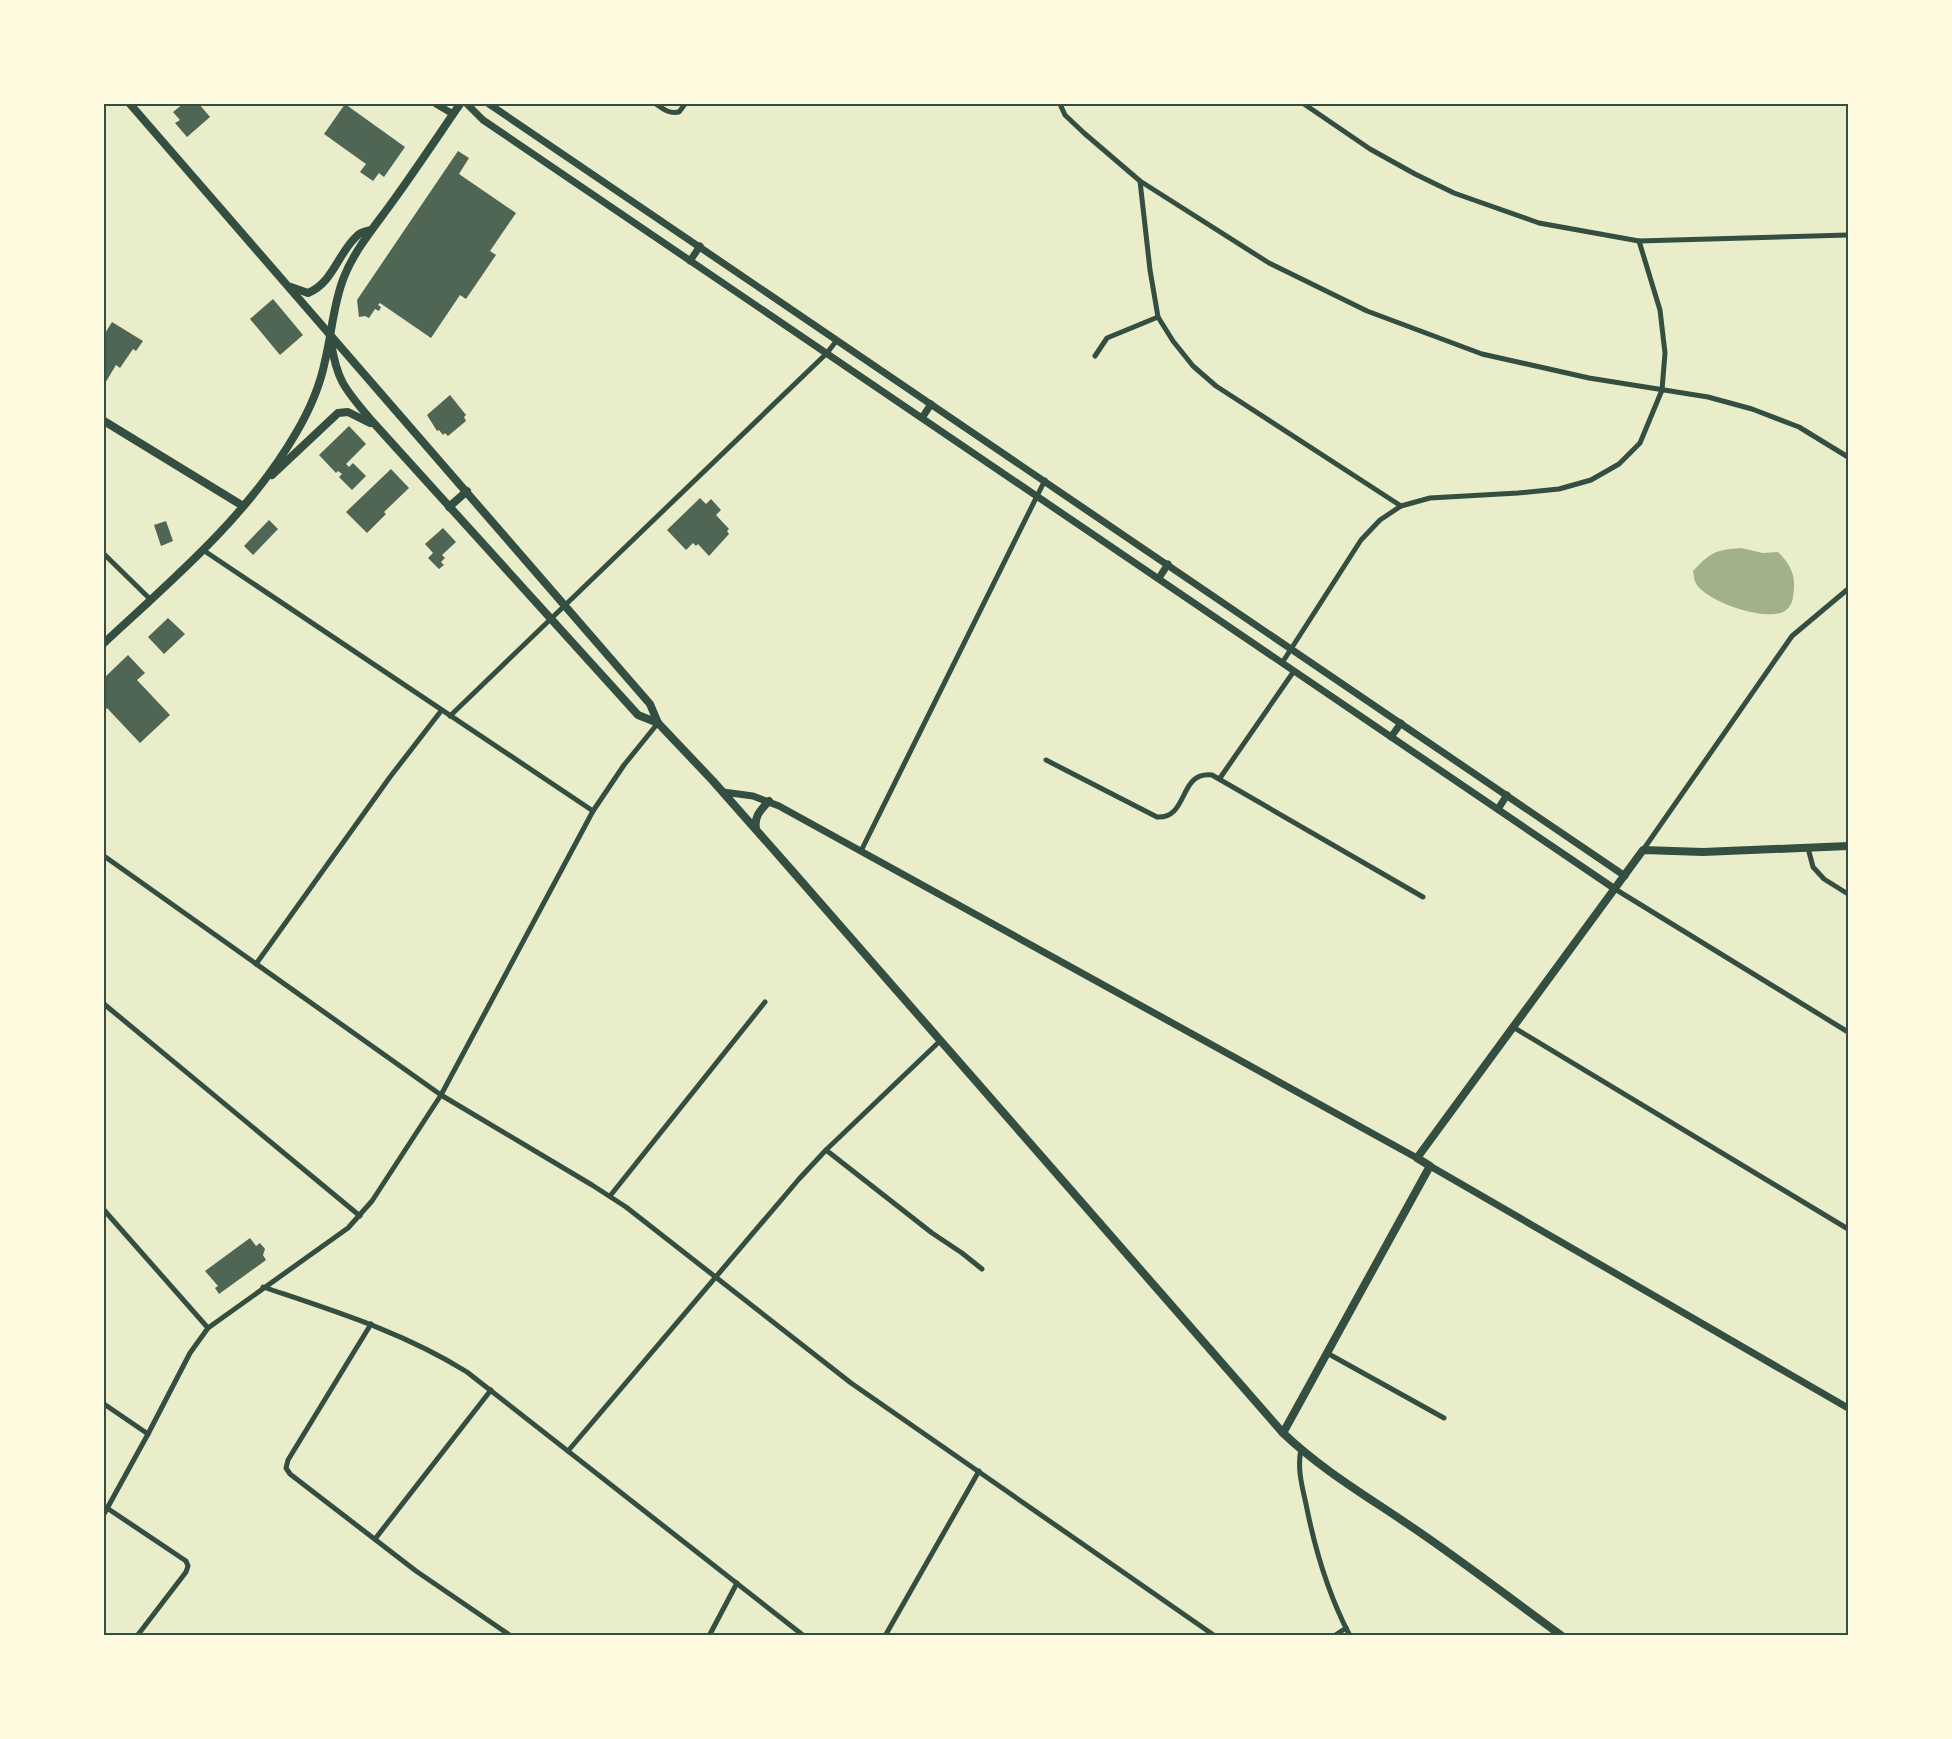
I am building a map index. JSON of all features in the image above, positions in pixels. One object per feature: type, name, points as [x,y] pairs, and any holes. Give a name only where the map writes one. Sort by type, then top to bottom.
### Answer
[{"type":"main road","points":[[130,104],[650,704],[658,723],[756,829],[1283,1433],[1338,1479],[1410,1525],[1562,1635]]},
{"type":"main road","points":[[104,643],[203,550],[260,486],[286,450],[319,383],[335,305],[343,279],[371,230],[460,104]]},
{"type":"main road","points":[[286,284],[308,293],[316,290],[327,279],[359,234],[371,230]]},
{"type":"main road","points":[[330,336],[334,363],[344,387],[376,426],[638,715],[658,723]]},
{"type":"main road","points":[[260,486],[338,413],[348,412],[376,426]]},
{"type":"main road","points":[[104,421],[243,506]]},
{"type":"main road","points":[[449,507],[466,491]]},
{"type":"main road","points":[[756,829],[757,814],[769,801]]},
{"type":"main road","points":[[1283,1433],[1430,1166],[1417,1158],[1643,850],[1703,852],[1848,846]]},
{"type":"street","points":[[436,104],[453,114]]},
{"type":"street","points":[[466,104],[483,120],[1615,889],[1848,1032]]},
{"type":"street","points":[[489,104],[1625,876]]},
{"type":"street","points":[[656,104],[673,113],[679,112],[685,104]]},
{"type":"street","points":[[1060,104],[1065,115],[1084,134],[1140,181],[1269,263],[1366,310],[1482,354],[1589,378],[1720,400],[1775,416],[1806,431],[1848,457]]},
{"type":"street","points":[[1304,104],[1370,149],[1414,174],[1454,193],[1539,223],[1639,241],[1848,235]]},
{"type":"street","points":[[1140,181],[1158,317],[1193,366],[1216,386],[1401,506]]},
{"type":"street","points":[[1282,663],[1361,540],[1380,520],[1401,506],[1430,498],[1559,489],[1591,480],[1619,464],[1640,443],[1662,390],[1665,353],[1660,310],[1639,241]]},
{"type":"street","points":[[690,261],[700,246]]},
{"type":"street","points":[[1095,356],[1107,338],[1158,317]]},
{"type":"street","points":[[450,716],[827,353],[837,340]]},
{"type":"street","points":[[922,418],[932,404]]},
{"type":"street","points":[[861,851],[1044,480]]},
{"type":"street","points":[[203,550],[592,811]]},
{"type":"street","points":[[104,554],[151,600]]},
{"type":"street","points":[[1158,578],[1168,564]]},
{"type":"street","points":[[1643,850],[1792,636],[1848,589]]},
{"type":"street","points":[[1220,778],[1294,671]]},
{"type":"street","points":[[256,964],[390,777],[441,711]]},
{"type":"street","points":[[137,1635],[186,1572],[188,1566],[186,1561],[105,1510],[190,1353],[208,1328],[348,1228],[360,1216],[441,1095],[592,811],[624,765],[658,723]]},
{"type":"street","points":[[1391,737],[1401,723]]},
{"type":"street","points":[[1046,760],[1157,817],[1164,818],[1171,815],[1197,776],[1212,775],[1423,897]]},
{"type":"street","points":[[723,792],[743,794],[769,801],[1417,1158]]},
{"type":"street","points":[[1498,809],[1507,795]]},
{"type":"street","points":[[1808,848],[1813,867],[1824,879],[1848,894]]},
{"type":"street","points":[[104,867],[106,858],[441,1095],[610,1196],[851,1383],[1215,1635]]},
{"type":"street","points":[[610,1196],[765,1002]]},
{"type":"street","points":[[104,1004],[360,1216]]},
{"type":"street","points":[[1514,1027],[1848,1229]]},
{"type":"street","points":[[568,1451],[826,1150],[941,1040]]},
{"type":"street","points":[[826,1150],[982,1269]]},
{"type":"street","points":[[1430,1166],[1848,1408]]},
{"type":"street","points":[[104,1210],[208,1328]]},
{"type":"street","points":[[263,1287],[371,1324],[423,1346],[467,1372],[804,1635]]},
{"type":"street","points":[[371,1324],[288,1460],[286,1468],[290,1474],[416,1571],[511,1635]]},
{"type":"street","points":[[1327,1353],[1444,1418]]},
{"type":"street","points":[[375,1539],[491,1390]]},
{"type":"street","points":[[104,1404],[148,1434]]},
{"type":"street","points":[[1301,1449],[1300,1477],[1312,1538],[1326,1581],[1350,1635]]},
{"type":"street","points":[[885,1635],[979,1471]]},
{"type":"street","points":[[710,1635],[737,1583]]},
{"type":"street","points":[[1334,1635],[1346,1628]]},
{"type":"shaded area","points":[[1741,548],[1763,553],[1778,552],[1785,560],[1794,583],[1789,608],[1774,614],[1750,612],[1713,598],[1697,585],[1693,571],[1704,560],[1719,551]]},
{"type":"building","points":[[183,104],[199,104],[210,117],[187,137],[175,123],[180,120],[173,112]]},
{"type":"building","points":[[345,104],[405,147],[384,177],[379,173],[373,181],[360,172],[366,164],[324,134]]},
{"type":"building","points":[[458,151],[469,158],[459,174],[516,213],[490,251],[496,255],[466,299],[460,295],[431,338],[380,303],[379,311],[375,309],[369,318],[359,317],[357,300]]},
{"type":"building","points":[[273,299],[303,335],[280,355],[250,319]]},
{"type":"building","points":[[112,322],[143,341],[136,351],[133,349],[120,368],[116,365],[104,385],[104,335]]},
{"type":"building","points":[[450,395],[466,415],[464,417],[466,421],[448,436],[437,431],[427,415]]},
{"type":"building","points":[[349,426],[366,444],[346,464],[349,467],[353,463],[366,476],[352,490],[339,477],[342,474],[338,471],[336,473],[319,455]]},
{"type":"building","points":[[391,469],[409,488],[384,512],[386,514],[367,533],[346,512]]},
{"type":"building","points":[[700,498],[706,504],[711,499],[721,510],[716,515],[729,529],[727,531],[729,534],[709,556],[698,544],[696,546],[693,543],[686,550],[667,530]]},
{"type":"building","points":[[269,520],[278,529],[253,555],[244,546]]},
{"type":"building","points":[[166,521],[173,541],[161,546],[154,525]]},
{"type":"building","points":[[443,528],[456,542],[442,555],[445,558],[441,562],[444,565],[439,569],[428,558],[433,553],[425,544]]},
{"type":"building","points":[[168,618],[185,634],[164,654],[148,637]]},
{"type":"building","points":[[128,655],[145,673],[137,680],[170,715],[140,743],[107,708],[104,712],[104,678]]},
{"type":"building","points":[[250,1238],[256,1246],[260,1243],[265,1249],[263,1255],[266,1260],[219,1294],[215,1288],[218,1286],[205,1271]]}]
